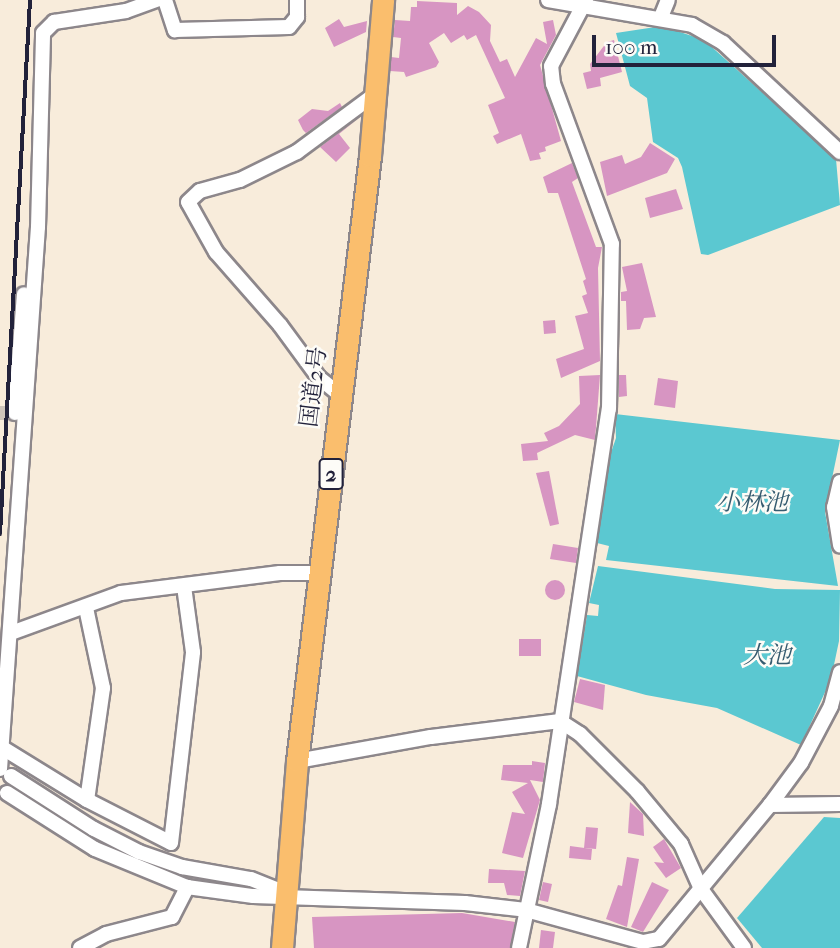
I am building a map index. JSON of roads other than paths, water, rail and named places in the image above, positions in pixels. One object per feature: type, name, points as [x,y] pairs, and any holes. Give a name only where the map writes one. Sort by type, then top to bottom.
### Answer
[{"type":"highway","name":"国道2号","points":[[282,948],[298,761],[383,0]]},
{"type":"street","points":[[157,0],[126,11],[54,22],[43,33],[38,227],[1,747],[6,772],[94,829],[139,852],[182,867],[251,879],[288,894]]},
{"type":"street","points":[[165,0],[175,30],[289,27],[297,17],[298,0]]},
{"type":"street","points":[[548,0],[586,3],[692,25],[723,43],[840,152]]},
{"type":"street","points":[[661,17],[668,0]]},
{"type":"street","points":[[519,948],[560,721],[609,409],[611,244],[553,84],[551,66],[586,3]]},
{"type":"street","points":[[339,394],[318,378],[280,325],[216,252],[188,202],[200,191],[240,180],[296,152],[374,94]]},
{"type":"street","points":[[15,413],[29,237],[38,227]]},
{"type":"street","points":[[840,482],[834,507],[840,546]]},
{"type":"street","points":[[11,632],[86,608],[121,593],[280,573],[319,573]]},
{"type":"street","points":[[1,747],[87,800],[171,843],[193,652],[184,586]]},
{"type":"street","points":[[86,608],[103,688],[87,800]]},
{"type":"street","points":[[7,793],[95,849],[187,887],[253,896],[288,894],[465,902],[526,910],[643,942],[659,939],[770,805],[801,763],[831,706],[840,673]]},
{"type":"street","points":[[298,761],[431,737],[560,721],[580,734],[637,791],[681,844],[701,889],[744,948]]},
{"type":"street","points":[[770,805],[840,804]]},
{"type":"street","points":[[80,948],[106,934],[172,917],[187,887]]},
{"type":"water","points":[[662,26],[704,40],[836,159],[840,205],[708,255],[701,254],[682,167],[678,158],[653,142],[647,98],[630,86],[616,33]]},
{"type":"water","name":"小林池","points":[[615,414],[840,440],[825,512],[838,586],[606,560],[609,546],[597,543],[606,467],[616,438]]},
{"type":"water","name":"大池","points":[[598,566],[775,589],[840,590],[839,641],[831,679],[801,745],[717,708],[646,695],[577,676],[587,615],[598,616],[599,605],[589,603]]},
{"type":"water","points":[[824,817],[840,818],[840,948],[762,948],[737,918]]},
{"type":"tunnel","points":[[0,413],[15,413]]},
{"type":"railway","points":[[0,534],[30,0]]}]
